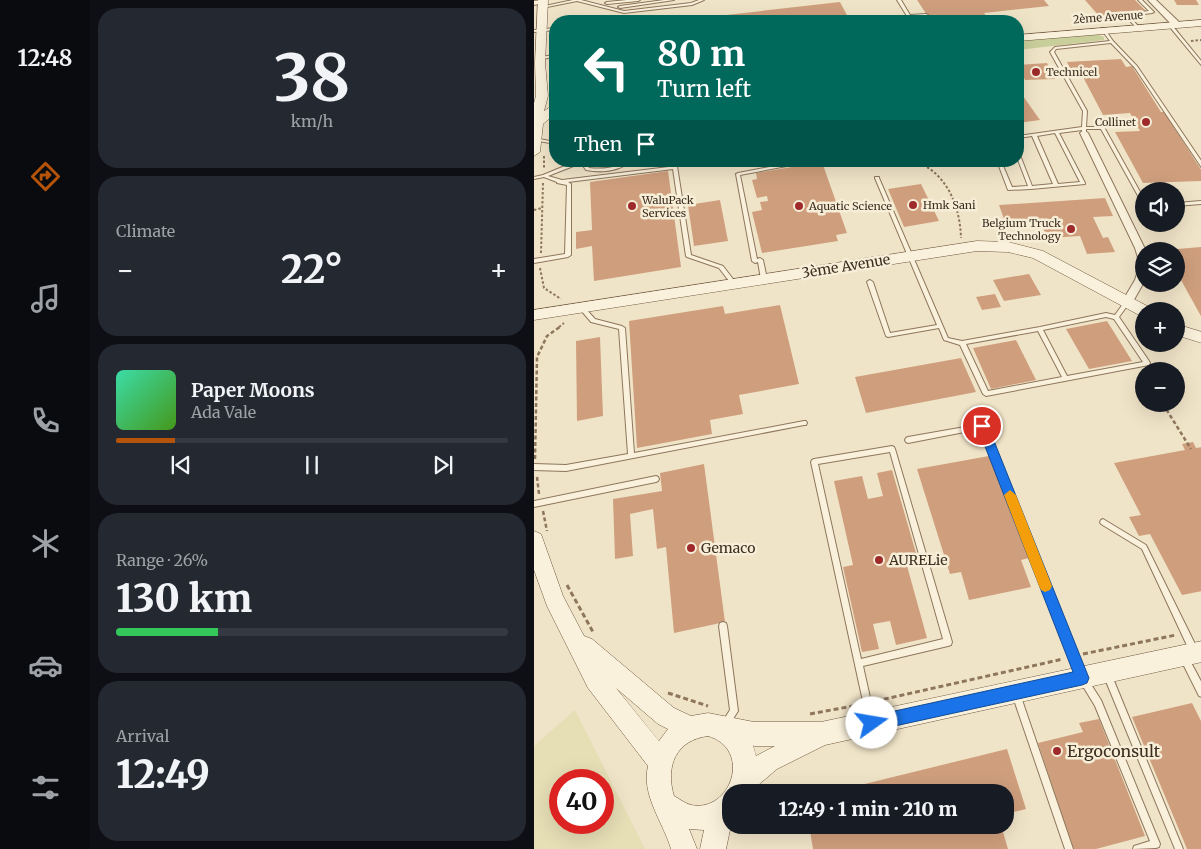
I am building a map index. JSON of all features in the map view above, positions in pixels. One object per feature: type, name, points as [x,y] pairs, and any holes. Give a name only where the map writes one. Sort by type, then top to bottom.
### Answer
[{"type":"street","points":[[1152,0],[1173,25]]},
{"type":"street","points":[[534,152],[540,140],[537,123],[539,94],[538,31],[541,3]]},
{"type":"street","name":"2ème Avenue","points":[[1024,37],[1103,29],[1201,23]]},
{"type":"street","points":[[538,59],[549,73]]},
{"type":"street","points":[[539,94],[549,84]]},
{"type":"street","points":[[537,123],[549,113]]},
{"type":"street","points":[[1084,130],[1137,242]]},
{"type":"street","name":"3ème Avenue","points":[[534,315],[961,247],[1008,247],[1038,254],[1135,306]]},
{"type":"street","points":[[1127,302],[1135,288]]},
{"type":"street","points":[[1185,332],[1201,338]]},
{"type":"street","points":[[541,540],[554,599],[586,638],[645,700],[666,716],[692,728]]},
{"type":"street","points":[[586,638],[596,680],[660,762]]},
{"type":"street","points":[[746,784],[769,761],[821,734],[869,713],[1015,692],[1106,672],[1191,647]]},
{"type":"street","points":[[684,849],[667,804],[660,792],[658,777],[660,762],[673,741],[692,728],[713,725],[728,719]]},
{"type":"street","points":[[728,719],[754,734],[821,734]]},
{"type":"street","points":[[728,719],[735,736],[744,748],[747,764],[739,784]]},
{"type":"street","points":[[667,804],[678,814],[693,818],[709,816],[722,806]]},
{"type":"street","points":[[713,849],[716,832],[722,820]]},
{"type":"lane","points":[[541,3],[578,0],[624,12],[702,0]]},
{"type":"lane","points":[[594,0],[626,8],[663,4],[672,2],[672,0]]},
{"type":"lane","points":[[600,2],[613,0]]},
{"type":"lane","points":[[607,3],[638,0]]},
{"type":"lane","points":[[614,5],[660,0]]},
{"type":"lane","points":[[900,0],[908,15]]},
{"type":"lane","points":[[1137,27],[1126,15],[1152,12],[1140,0]]},
{"type":"lane","points":[[1173,25],[1201,66]]},
{"type":"lane","points":[[1103,29],[1122,54],[1136,67],[1201,166]]},
{"type":"lane","points":[[1084,130],[1085,110],[1052,52],[1055,48],[1112,42]]},
{"type":"lane","points":[[1024,136],[1102,128],[1135,187]]},
{"type":"lane","points":[[1001,167],[1010,189],[1083,183],[1056,132]]},
{"type":"lane","points":[[1034,135],[1056,185]]},
{"type":"lane","points":[[534,178],[565,167]]},
{"type":"lane","points":[[587,167],[604,170],[618,167]]},
{"type":"lane","points":[[558,182],[675,167],[688,256],[721,267],[734,284]]},
{"type":"lane","points":[[764,279],[760,260],[755,261],[738,174],[774,167]]},
{"type":"lane","points":[[1023,167],[1031,188]]},
{"type":"lane","points":[[534,261],[568,255],[569,184],[544,176]]},
{"type":"lane","points":[[877,178],[946,339],[962,343],[1106,315],[1116,317],[1147,364],[986,394],[962,343]]},
{"type":"lane","points":[[1185,204],[1201,202]]},
{"type":"lane","points":[[870,282],[888,335],[940,326]]},
{"type":"lane","points":[[1116,317],[1127,302]]},
{"type":"lane","points":[[577,309],[593,321],[622,328],[632,456]]},
{"type":"lane","points":[[1040,329],[1066,379]]},
{"type":"lane","points":[[535,467],[566,468],[804,424]]},
{"type":"lane","points":[[908,440],[982,426],[1073,657],[1082,678],[1098,703],[1156,844],[1137,849]]},
{"type":"lane","points":[[859,664],[948,642],[892,449],[814,462],[869,713]]},
{"type":"lane","points":[[537,503],[656,479]]},
{"type":"lane","points":[[1103,522],[1144,547],[1191,647],[1201,693]]},
{"type":"lane","points":[[723,626],[728,719]]},
{"type":"lane","points":[[1106,672],[1179,849]]},
{"type":"lane","points":[[1015,692],[1069,849]]},
{"type":"path","points":[[540,140],[544,176],[540,260],[541,284],[544,290],[572,302],[577,309],[571,318],[547,336],[537,357],[534,430],[537,503],[541,540]]},
{"type":"path","points":[[928,167],[943,178],[962,221],[961,247]]},
{"type":"path","points":[[534,210],[542,208]]},
{"type":"path","points":[[1168,412],[1190,449]]},
{"type":"path","points":[[565,580],[586,638]]},
{"type":"path","points":[[801,715],[869,713],[1073,657],[1191,647]]},
{"type":"path","points":[[666,692],[707,706],[728,719]]},
{"type":"shaded area","points":[[575,710],[605,769],[549,769],[549,834],[614,834],[614,787],[645,849],[534,849],[534,746]]},
{"type":"green space","points":[[1096,34],[1104,37],[1104,40],[1024,49],[1024,40]]},
{"type":"building","points":[[917,0],[1044,0],[1049,6],[984,13],[986,15],[927,15]]},
{"type":"building","points":[[1085,0],[1135,0],[1146,11],[1099,16]]},
{"type":"building","points":[[1174,0],[1196,0],[1199,5],[1177,5]]},
{"type":"building","points":[[840,2],[847,15],[726,15]]},
{"type":"building","points":[[1121,59],[1126,67],[1132,66],[1202,171],[1202,181],[1142,182],[1115,132],[1140,131],[1130,113],[1103,115],[1083,77],[1075,78],[1067,62]]},
{"type":"building","name":"Technicel","points":[[1047,63],[1055,79],[1025,80],[1024,65]]},
{"type":"building","points":[[1024,97],[1040,120],[1024,122]]},
{"type":"building","name":"Aquatic Science","points":[[792,167],[824,167],[847,233],[836,235],[838,241],[762,253],[752,212],[762,210],[760,202],[768,201],[767,196],[757,198],[752,180],[757,179],[756,173]]},
{"type":"building","name":"WaluPack Services","points":[[668,171],[681,267],[594,281],[592,246],[576,249],[576,232],[592,230],[590,182]]},
{"type":"building","name":"Hmk Sani","points":[[921,184],[939,221],[904,227],[888,189]]},
{"type":"building","name":"Belgium Truck Technology","points":[[1105,198],[1113,216],[1093,217],[1103,238],[1108,237],[1115,252],[1087,254],[1080,236],[1047,238],[1040,220],[1005,222],[999,205]]},
{"type":"building","points":[[720,200],[728,241],[694,246],[688,205]]},
{"type":"building","points":[[1202,247],[1202,318],[1185,287],[1185,248]]},
{"type":"building","points":[[1029,274],[1041,295],[1004,301],[993,280]]},
{"type":"building","points":[[995,294],[1001,307],[982,310],[976,297]]},
{"type":"building","points":[[780,305],[799,384],[739,395],[743,414],[710,420],[712,434],[637,448],[629,321],[723,306],[725,314]]},
{"type":"building","points":[[1107,321],[1132,361],[1089,369],[1066,329]]},
{"type":"building","points":[[600,337],[603,416],[577,421],[576,341]]},
{"type":"building","points":[[1016,340],[1036,380],[991,389],[973,348]]},
{"type":"building","points":[[961,358],[976,392],[866,413],[855,377]]},
{"type":"building","points":[[1193,442],[1196,448],[1202,447],[1202,591],[1182,595],[1150,534],[1139,536],[1129,517],[1141,515],[1114,463],[1185,450],[1182,444]]},
{"type":"building","points":[[989,456],[1029,558],[1021,560],[1031,587],[969,600],[961,572],[950,574],[917,469]]},
{"type":"building","name":"Gemaco","points":[[704,464],[725,622],[674,633],[666,547],[657,549],[653,509],[630,514],[633,556],[615,559],[613,499],[662,491],[660,473]]},
{"type":"building","name":"AURELie","points":[[892,470],[916,553],[904,555],[927,638],[896,645],[890,621],[873,624],[879,649],[862,652],[843,567],[853,565],[834,481],[862,476],[868,499],[883,496],[877,473]]},
{"type":"building","points":[[1192,703],[1202,723],[1202,849],[1187,849],[1132,717]]},
{"type":"building","points":[[1099,719],[1145,836],[1096,849],[1073,849],[1038,743],[1083,732],[1079,723]]},
{"type":"building","points":[[1007,749],[1026,809],[1014,812],[1014,784],[865,784]]},
{"type":"building","points":[[810,834],[1004,834],[1008,849],[813,849]]},
{"type":"slow traffic","points":[[1010,495],[1045,586]]},
{"type":"place","name":"Technicel","points":[[1036,72]]},
{"type":"place","name":"Collinet","points":[[1146,122]]},
{"type":"place","name":"Hmk Sani","points":[[913,205]]},
{"type":"place","name":"WaluPack Services","points":[[632,206]]},
{"type":"place","name":"Aquatic Science","points":[[799,206]]},
{"type":"place","name":"Belgium Truck Technology","points":[[1071,229]]},
{"type":"place","name":"Gemaco","points":[[691,548]]},
{"type":"place","name":"AURELie","points":[[879,560]]},
{"type":"place","name":"Ergoconsult","points":[[1057,751]]},
{"type":"route","points":[[872,723],[1082,678],[982,426]]}]
